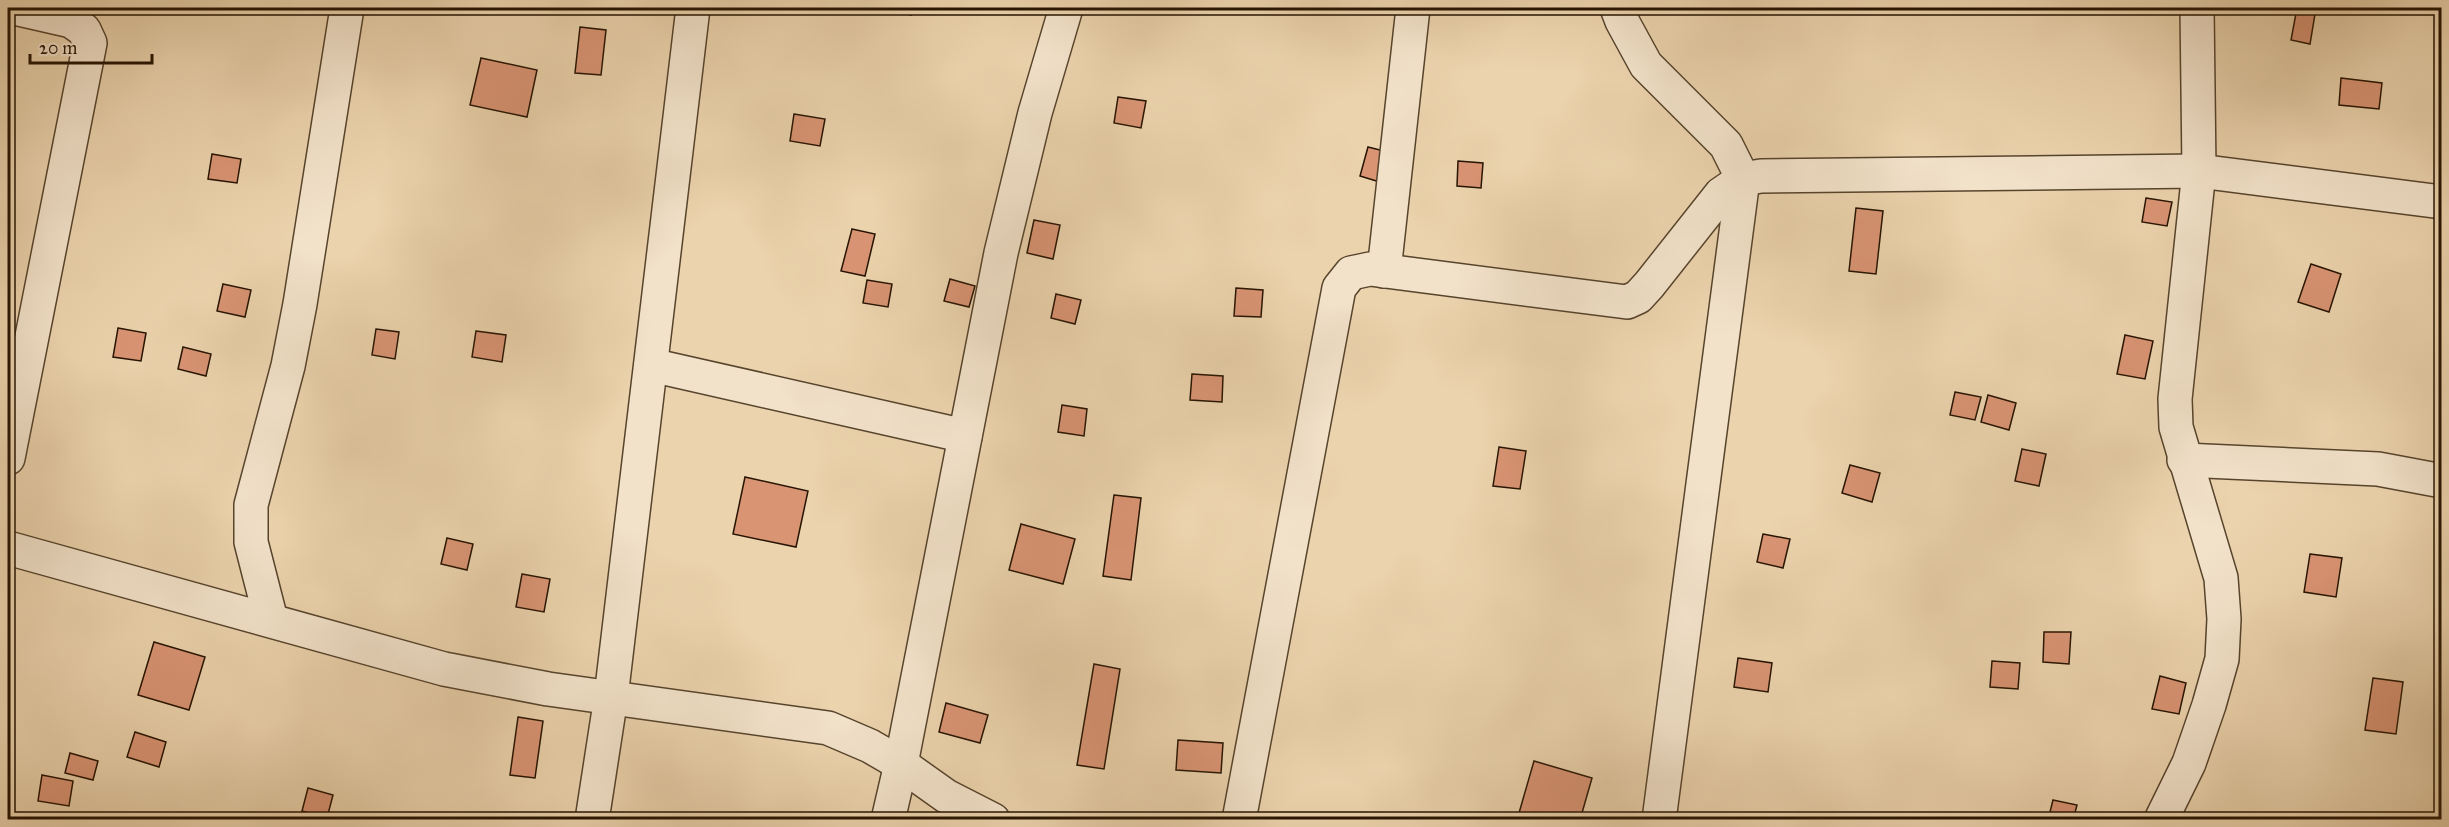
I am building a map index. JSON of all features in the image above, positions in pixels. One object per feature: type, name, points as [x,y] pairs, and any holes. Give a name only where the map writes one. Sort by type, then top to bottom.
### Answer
[{"type":"street","points":[[8,458],[90,43],[84,30],[71,21],[14,8]]},
{"type":"street","points":[[272,620],[251,542],[251,505],[288,366],[300,304],[347,8]]},
{"type":"street","points":[[592,819],[611,698],[693,8]]},
{"type":"street","points":[[888,819],[902,764],[1001,253],[1035,113],[1066,8]]},
{"type":"street","points":[[1383,271],[1413,8]]},
{"type":"street","points":[[1617,8],[1646,65],[1726,146],[1743,179],[1659,819]]},
{"type":"street","points":[[2161,819],[2189,763],[2210,705],[2222,659],[2224,619],[2221,578],[2176,427],[2175,399],[2199,171],[2197,8]]},
{"type":"street","points":[[1239,819],[1339,288],[1351,273],[1370,269],[1627,302],[1638,297],[1649,285],[1721,194],[1743,179],[1761,176],[2199,171],[2442,202]]},
{"type":"street","points":[[651,365],[965,436]]},
{"type":"street","points":[[2184,460],[2378,470],[2442,482]]},
{"type":"street","points":[[8,548],[444,669],[548,689],[828,728],[870,746],[902,764],[946,796],[993,819]]},
{"type":"building","points":[[883,8],[912,8],[911,15]]},
{"type":"building","points":[[2297,8],[2316,8],[2310,44],[2291,40]]},
{"type":"building","points":[[580,27],[606,30],[601,75],[575,73]]},
{"type":"building","points":[[481,58],[537,70],[527,117],[470,105]]},
{"type":"building","points":[[2341,78],[2382,83],[2379,109],[2339,105]]},
{"type":"building","points":[[1118,97],[1146,101],[1141,128],[1114,123]]},
{"type":"building","points":[[794,114],[825,119],[820,146],[790,141]]},
{"type":"building","points":[[1368,147],[1392,153],[1383,183],[1360,176]]},
{"type":"building","points":[[212,154],[241,159],[237,183],[208,179]]},
{"type":"building","points":[[1458,161],[1483,163],[1481,188],[1457,186]]},
{"type":"building","points":[[2146,198],[2172,202],[2167,226],[2142,222]]},
{"type":"building","points":[[1856,208],[1883,211],[1876,274],[1849,271]]},
{"type":"building","points":[[1034,220],[1060,225],[1053,259],[1027,253]]},
{"type":"building","points":[[852,229],[875,234],[865,276],[841,271]]},
{"type":"building","points":[[2311,264],[2341,274],[2329,312],[2298,302]]},
{"type":"building","points":[[950,279],[975,286],[969,307],[944,301]]},
{"type":"building","points":[[867,280],[892,284],[888,307],[863,303]]},
{"type":"building","points":[[223,284],[251,290],[245,317],[217,311]]},
{"type":"building","points":[[1236,288],[1263,290],[1261,317],[1234,316]]},
{"type":"building","points":[[1056,294],[1081,300],[1075,324],[1051,318]]},
{"type":"building","points":[[118,328],[146,333],[141,361],[113,357]]},
{"type":"building","points":[[376,329],[399,332],[395,359],[372,355]]},
{"type":"building","points":[[476,331],[506,335],[502,362],[472,357]]},
{"type":"building","points":[[2125,335],[2153,341],[2145,379],[2117,374]]},
{"type":"building","points":[[183,347],[211,354],[206,376],[178,369]]},
{"type":"building","points":[[1192,374],[1223,376],[1222,402],[1190,400]]},
{"type":"building","points":[[1955,392],[1981,397],[1975,420],[1950,415]]},
{"type":"building","points":[[1988,395],[2016,403],[2009,430],[1981,422]]},
{"type":"building","points":[[1062,405],[1087,409],[1084,436],[1058,432]]},
{"type":"building","points":[[1499,447],[1526,451],[1520,489],[1493,486]]},
{"type":"building","points":[[2022,449],[2046,454],[2039,486],[2015,481]]},
{"type":"building","points":[[1850,465],[1880,473],[1872,502],[1842,493]]},
{"type":"building","points":[[745,477],[808,491],[796,547],[733,534]]},
{"type":"building","points":[[1114,495],[1141,498],[1131,580],[1103,576]]},
{"type":"building","points":[[1021,524],[1075,539],[1063,584],[1009,570]]},
{"type":"building","points":[[1763,534],[1790,539],[1783,568],[1757,562]]},
{"type":"building","points":[[447,538],[473,544],[467,570],[441,564]]},
{"type":"building","points":[[2310,554],[2342,558],[2336,597],[2304,592]]},
{"type":"building","points":[[522,574],[550,579],[544,612],[516,607]]},
{"type":"building","points":[[2044,632],[2071,632],[2069,664],[2043,662]]},
{"type":"building","points":[[154,642],[205,657],[189,710],[138,695]]},
{"type":"building","points":[[1738,658],[1772,663],[1768,692],[1734,687]]},
{"type":"building","points":[[1992,661],[2020,663],[2018,689],[1990,687]]},
{"type":"building","points":[[1094,664],[1120,669],[1104,769],[1077,765]]},
{"type":"building","points":[[2160,676],[2186,683],[2179,714],[2152,709]]},
{"type":"building","points":[[2373,678],[2403,682],[2396,734],[2365,730]]},
{"type":"building","points":[[946,703],[988,715],[980,743],[939,732]]},
{"type":"building","points":[[518,717],[543,721],[535,778],[510,775]]},
{"type":"building","points":[[135,732],[166,742],[159,767],[127,757]]},
{"type":"building","points":[[1178,740],[1223,743],[1221,773],[1176,770]]},
{"type":"building","points":[[70,753],[98,761],[93,780],[65,773]]},
{"type":"building","points":[[1534,761],[1592,778],[1580,820],[1541,820],[1519,813]]},
{"type":"building","points":[[42,775],[73,781],[69,806],[38,801]]},
{"type":"building","points":[[308,788],[333,795],[327,818],[302,811]]},
{"type":"building","points":[[2053,800],[2077,805],[2073,820],[2048,820]]},
{"type":"building","points":[[91,813],[116,818],[115,820],[90,820]]},
{"type":"building","points":[[491,816],[519,820],[490,820]]}]
